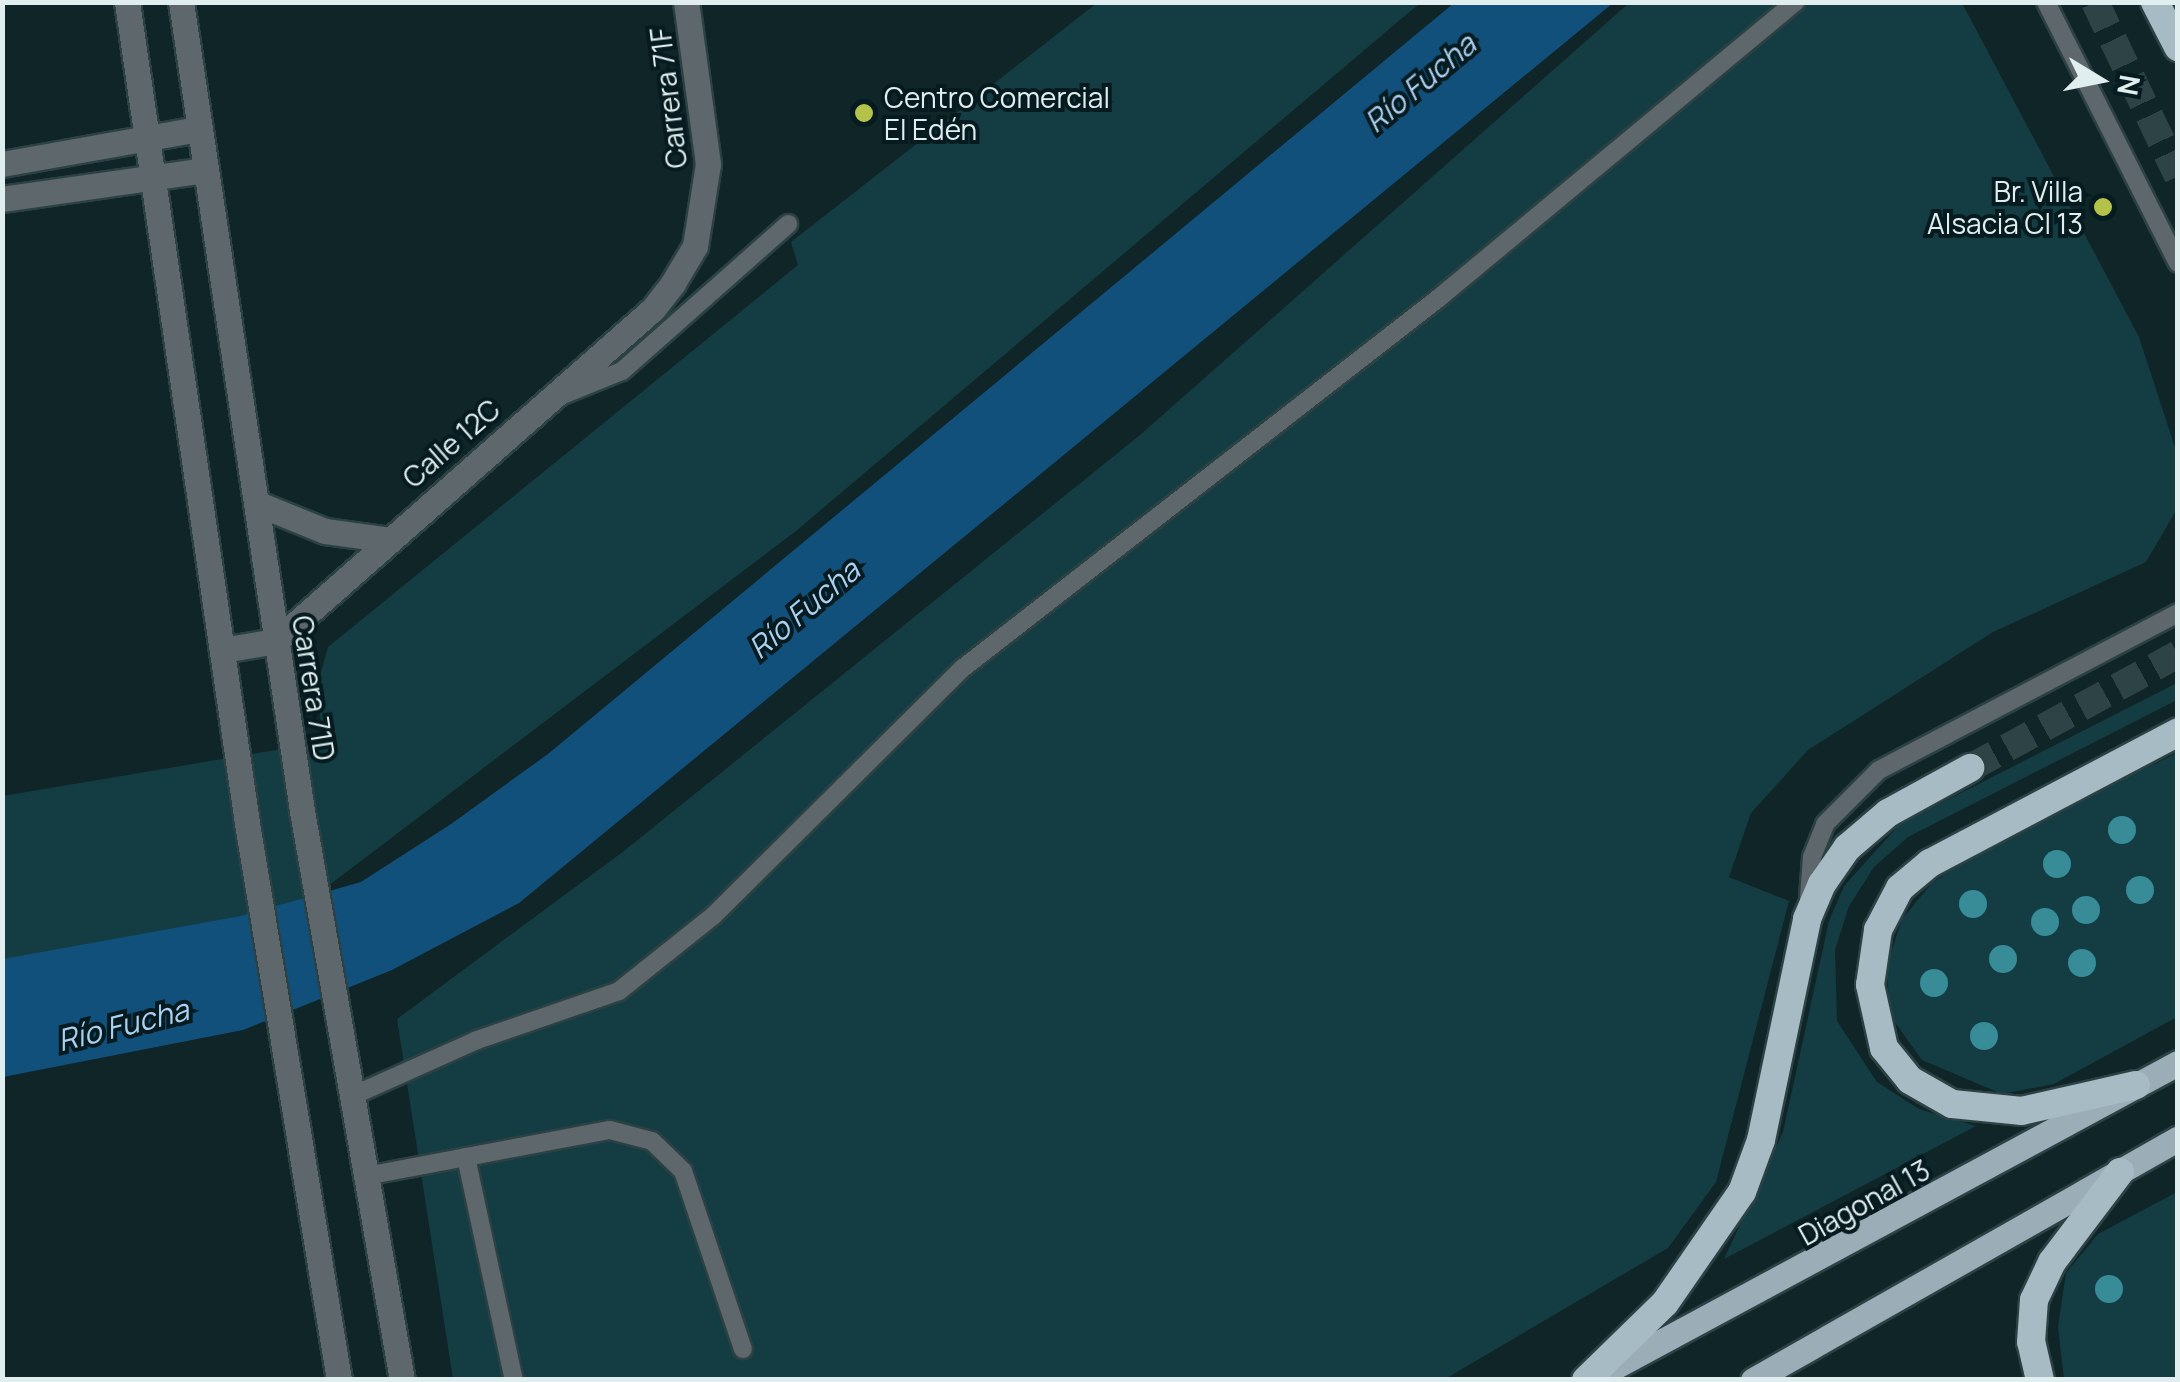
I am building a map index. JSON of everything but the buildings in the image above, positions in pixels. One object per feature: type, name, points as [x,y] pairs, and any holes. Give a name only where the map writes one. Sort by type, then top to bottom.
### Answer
[{"type":"highway","points":[[2155,2],[2178,48]]},
{"type":"highway","points":[[2136,1085],[2022,1111],[1952,1104],[1910,1080],[1884,1048],[1870,985],[1878,930],[1900,888],[1930,863],[2178,732]]},
{"type":"highway","points":[[1588,1380],[1665,1303],[1742,1192],[1761,1140],[1807,918],[1847,848],[1888,813],[1970,768]]},
{"type":"highway","points":[[2040,1380],[2031,1342],[2034,1300],[2052,1262],[2120,1172]]},
{"type":"main road","name":"Diagonal 13","points":[[1588,1380],[2170,1067]]},
{"type":"main road","points":[[1753,1380],[2178,1139]]},
{"type":"street","points":[[128,2],[246,824],[339,1380]]},
{"type":"street","name":"Carrera 71D","points":[[181,2],[302,811],[402,1380]]},
{"type":"street","name":"Carrera 71F","points":[[686,2],[708,164],[695,246]]},
{"type":"street","points":[[2,164],[199,129]]},
{"type":"street","points":[[2,198],[206,170]]},
{"type":"street","name":"Calle 12C","points":[[276,640],[384,539],[653,309],[695,246]]},
{"type":"street","points":[[256,503],[325,531],[384,539]]},
{"type":"street","points":[[222,650],[276,640]]},
{"type":"lane","points":[[352,1096],[476,1040],[619,990],[713,916],[963,668],[1440,297],[1794,2]]},
{"type":"lane","points":[[2046,2],[2178,263]]},
{"type":"lane","points":[[542,404],[622,372],[788,224]]},
{"type":"lane","points":[[1807,918],[1812,857],[1825,824],[1879,770],[2178,613]]},
{"type":"lane","points":[[366,1176],[610,1130],[652,1142],[682,1171],[743,1349]]},
{"type":"lane","points":[[466,1157],[514,1380]]},
{"type":"shaded area","points":[[1097,3],[1420,3],[796,531],[274,927],[3,971],[3,796],[323,742],[317,687],[328,647],[798,265],[791,242]]},
{"type":"shaded area","points":[[1629,3],[1962,3],[2139,337],[2178,457],[2177,509],[2146,562],[1993,632],[1808,750],[1751,813],[1729,877],[1789,901],[1716,1182],[1668,1248],[1445,1379],[453,1379],[397,1019],[624,851],[1140,435]]},
{"type":"shaded area","points":[[2177,683],[2177,700],[1908,837],[1874,867],[1849,906],[1835,950],[1837,1021],[1877,1082],[1919,1109],[1976,1126],[1724,1259],[1783,1132],[1829,921],[1844,886],[1900,824]]},
{"type":"shaded area","points":[[2177,753],[2177,1017],[2054,1084],[2002,1094],[1922,1060],[1891,1017],[1886,968],[1902,919],[1931,884],[1978,850]]},
{"type":"shaded area","points":[[2177,1192],[2177,1379],[2064,1379],[2058,1327],[2066,1273],[2098,1234]]},
{"type":"water","name":"Río Fucha","points":[[1454,3],[1613,3],[519,903],[392,970],[243,1030],[3,1077],[3,959],[241,916],[361,882],[451,824],[548,754]]},
{"type":"tunnel","points":[[2095,2],[2178,176]]},
{"type":"tunnel","points":[[1970,768],[2178,654]]},
{"type":"place","name":"Centro Comercial El Edén","points":[[864,113]]},
{"type":"place","name":"Br. Villa Alsacia Cl 13","points":[[2103,207]]}]
